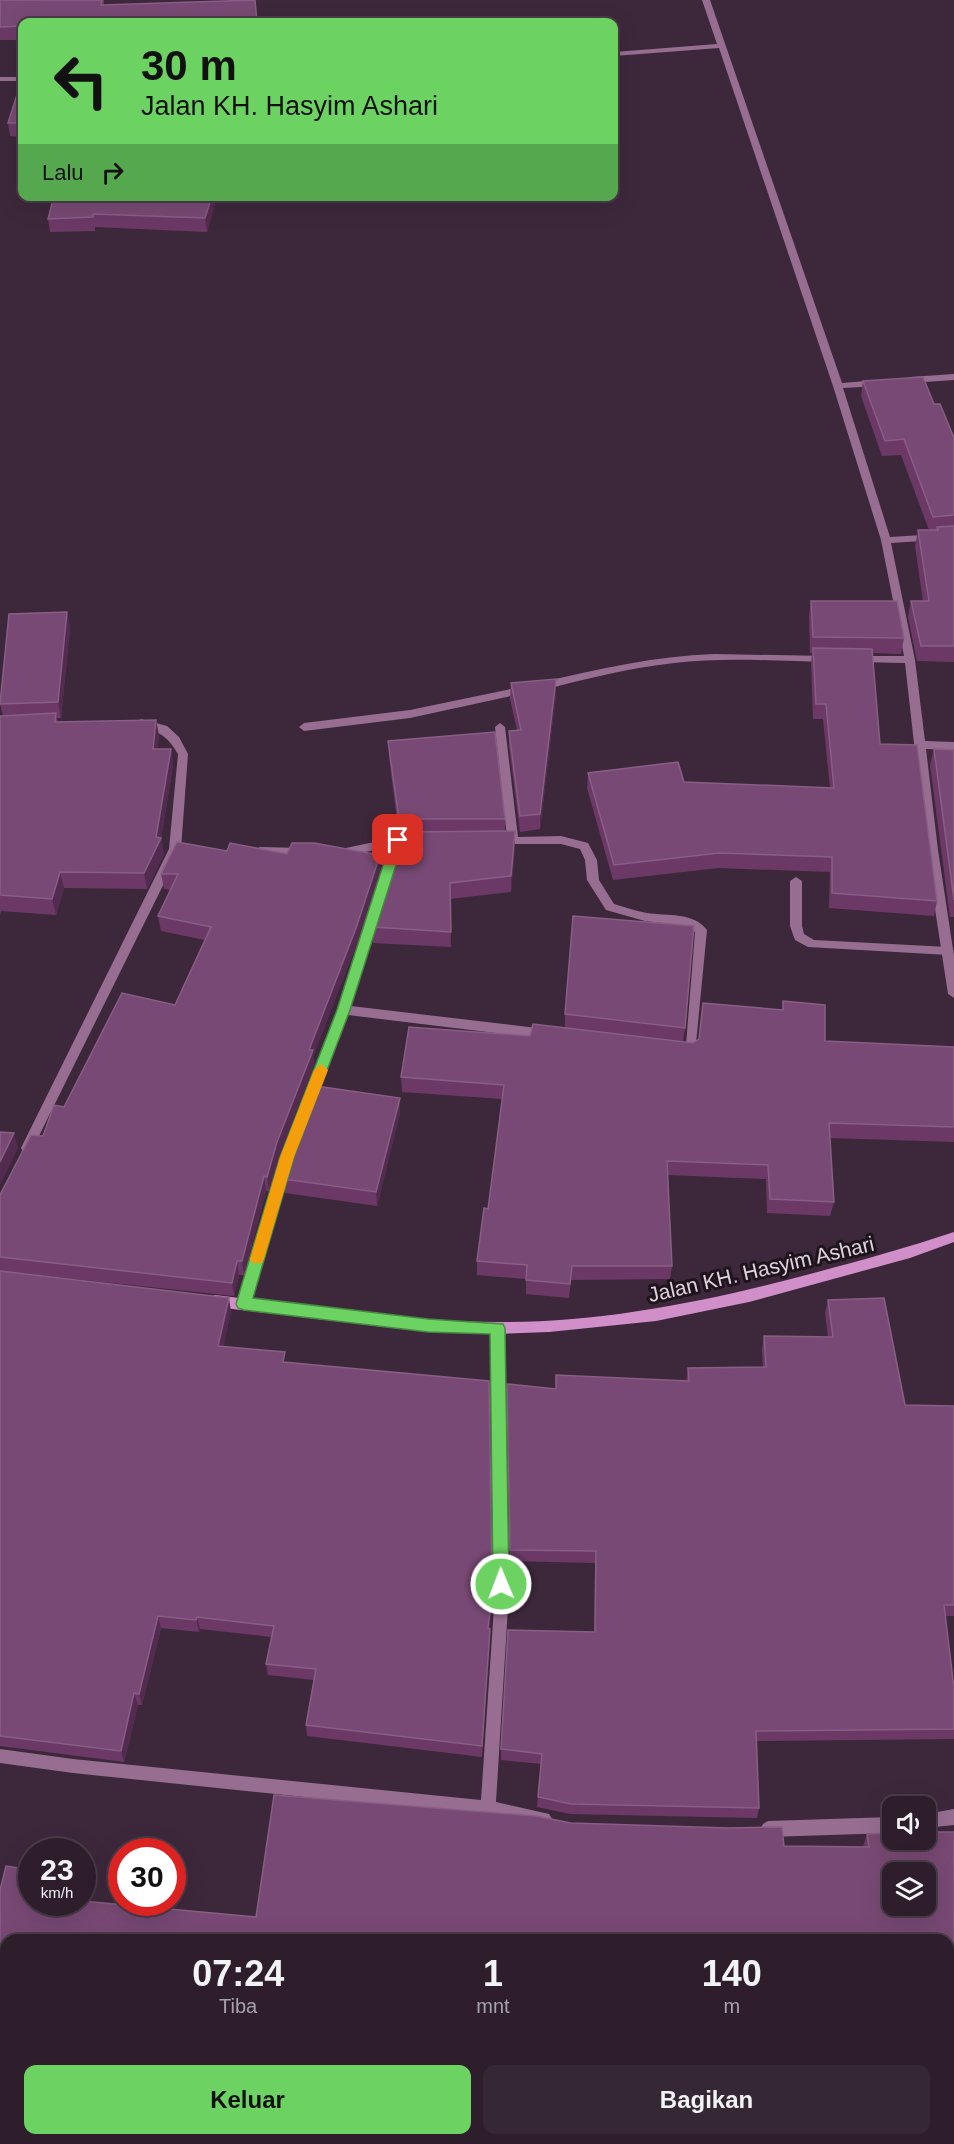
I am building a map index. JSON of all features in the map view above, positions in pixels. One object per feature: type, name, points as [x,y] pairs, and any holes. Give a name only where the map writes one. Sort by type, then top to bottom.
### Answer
[{"type":"street","points":[[706,0],[838,386],[886,540],[910,660],[932,850],[954,994]]},
{"type":"street","points":[[618,54],[721,46]]},
{"type":"street","points":[[0,79],[18,79]]},
{"type":"street","points":[[896,382],[954,377]]},
{"type":"street","points":[[838,386],[884,382]]},
{"type":"street","points":[[886,540],[954,536]]},
{"type":"street","points":[[304,727],[410,714],[603,671],[674,660],[708,657],[839,659]]},
{"type":"street","points":[[851,659],[910,660]]},
{"type":"street","points":[[21,1160],[181,849],[183,754],[175,740],[163,729],[136,722],[125,723]]},
{"type":"street","points":[[500,727],[513,841]]},
{"type":"street","points":[[921,745],[954,746]]},
{"type":"street","points":[[244,1304],[287,1157],[344,1010],[398,840]]},
{"type":"street","points":[[246,851],[323,853],[373,848],[398,840],[421,841]]},
{"type":"street","points":[[490,841],[561,840],[584,846],[591,860],[593,880],[610,907],[645,917],[690,922],[700,930],[692,1051],[668,1048]]},
{"type":"street","points":[[796,881],[796,926],[799,937],[812,944],[948,951]]},
{"type":"street","points":[[344,1010],[552,1035]]},
{"type":"street","name":"Jalan KH. Hasyim Ashari","points":[[197,1299],[428,1326],[497,1328],[549,1326],[656,1315],[749,1296],[910,1253],[954,1238]]},
{"type":"street","points":[[488,1808],[501,1607],[497,1328]]},
{"type":"street","points":[[0,1756],[73,1766],[488,1808],[558,1821]]},
{"type":"street","points":[[936,1820],[954,1817]]},
{"type":"street","points":[[747,1829],[882,1825]]},
{"type":"building","points":[[0,0],[102,0],[101,5],[255,0],[257,18],[18,18],[18,26],[0,27]]},
{"type":"building","points":[[18,92],[18,123],[8,123]]},
{"type":"building","points":[[53,201],[210,201],[205,218],[93,214],[93,217],[48,219]]},
{"type":"building","points":[[923,377],[934,404],[940,404],[954,438],[954,515],[933,517],[904,439],[885,441],[863,381]]},
{"type":"building","points":[[954,526],[954,646],[921,646],[911,601],[929,601],[918,530],[938,530],[937,527]]},
{"type":"building","points":[[811,601],[897,601],[904,638],[813,637]]},
{"type":"building","points":[[67,612],[58,702],[0,704],[9,614]]},
{"type":"building","points":[[813,648],[872,649],[880,744],[917,745],[937,901],[832,893],[832,857],[719,853],[614,865],[588,773],[678,762],[684,782],[834,788],[826,704],[816,704]]},
{"type":"building","points":[[556,679],[540,814],[520,816],[509,731],[521,730],[511,683]]},
{"type":"building","points":[[56,713],[55,722],[156,720],[153,749],[171,749],[156,837],[161,838],[144,873],[60,872],[52,899],[0,895],[0,716]]},
{"type":"building","points":[[495,732],[505,819],[399,819],[388,741]]},
{"type":"building","points":[[934,749],[954,750],[954,900]]},
{"type":"building","points":[[515,831],[511,876],[450,883],[451,932],[373,927],[395,858],[404,860],[401,838],[403,832]]},
{"type":"building","points":[[177,842],[227,851],[230,843],[287,854],[292,843],[314,843],[380,855],[356,928],[309,1050],[313,1050],[277,1142],[267,1177],[264,1176],[242,1261],[237,1261],[232,1283],[0,1257],[0,1195],[31,1135],[43,1136],[54,1105],[64,1107],[122,993],[175,1005],[211,927],[158,916],[178,874],[161,874]]},
{"type":"building","points":[[573,916],[694,926],[685,1028],[565,1014]]},
{"type":"building","points":[[783,1001],[825,1005],[825,1041],[954,1047],[954,1127],[829,1123],[834,1202],[770,1199],[768,1165],[667,1161],[672,1266],[572,1266],[570,1284],[526,1280],[527,1265],[477,1261],[484,1208],[488,1209],[504,1085],[401,1077],[409,1027],[530,1036],[533,1024],[693,1043],[699,1039],[703,1003],[783,1010]]},
{"type":"building","points":[[316,1086],[400,1098],[376,1192],[283,1179]]},
{"type":"building","points":[[0,1132],[14,1133],[0,1162]]},
{"type":"building","points":[[0,1271],[229,1298],[218,1346],[285,1352],[283,1362],[489,1381],[492,1595],[488,1628],[490,1629],[482,1746],[306,1725],[316,1669],[266,1664],[274,1626],[197,1617],[196,1620],[158,1616],[139,1694],[134,1693],[121,1751],[0,1736]]},
{"type":"building","points":[[884,1298],[905,1405],[954,1406],[954,1605],[944,1605],[954,1688],[954,1729],[756,1731],[759,1808],[571,1804],[538,1797],[542,1754],[501,1749],[508,1630],[595,1632],[596,1551],[510,1550],[507,1384],[556,1389],[556,1375],[689,1381],[688,1368],[766,1367],[764,1336],[833,1337],[828,1300]]},
{"type":"building","points":[[274,1795],[536,1816],[571,1823],[728,1828],[782,1827],[784,1846],[869,1847],[867,1834],[882,1833],[882,1850],[936,1850],[936,1832],[954,1832],[954,1934],[0,1934],[0,1890],[6,1866],[18,1868],[18,1916],[96,1916],[96,1902],[108,1903],[108,1916],[186,1916],[186,1911],[256,1917]]},
{"type":"slow traffic","points":[[257,1259],[287,1157],[321,1070]]},
{"type":"route","points":[[398,840],[344,1010],[287,1157],[244,1304],[428,1326],[497,1328],[501,1584]]}]
